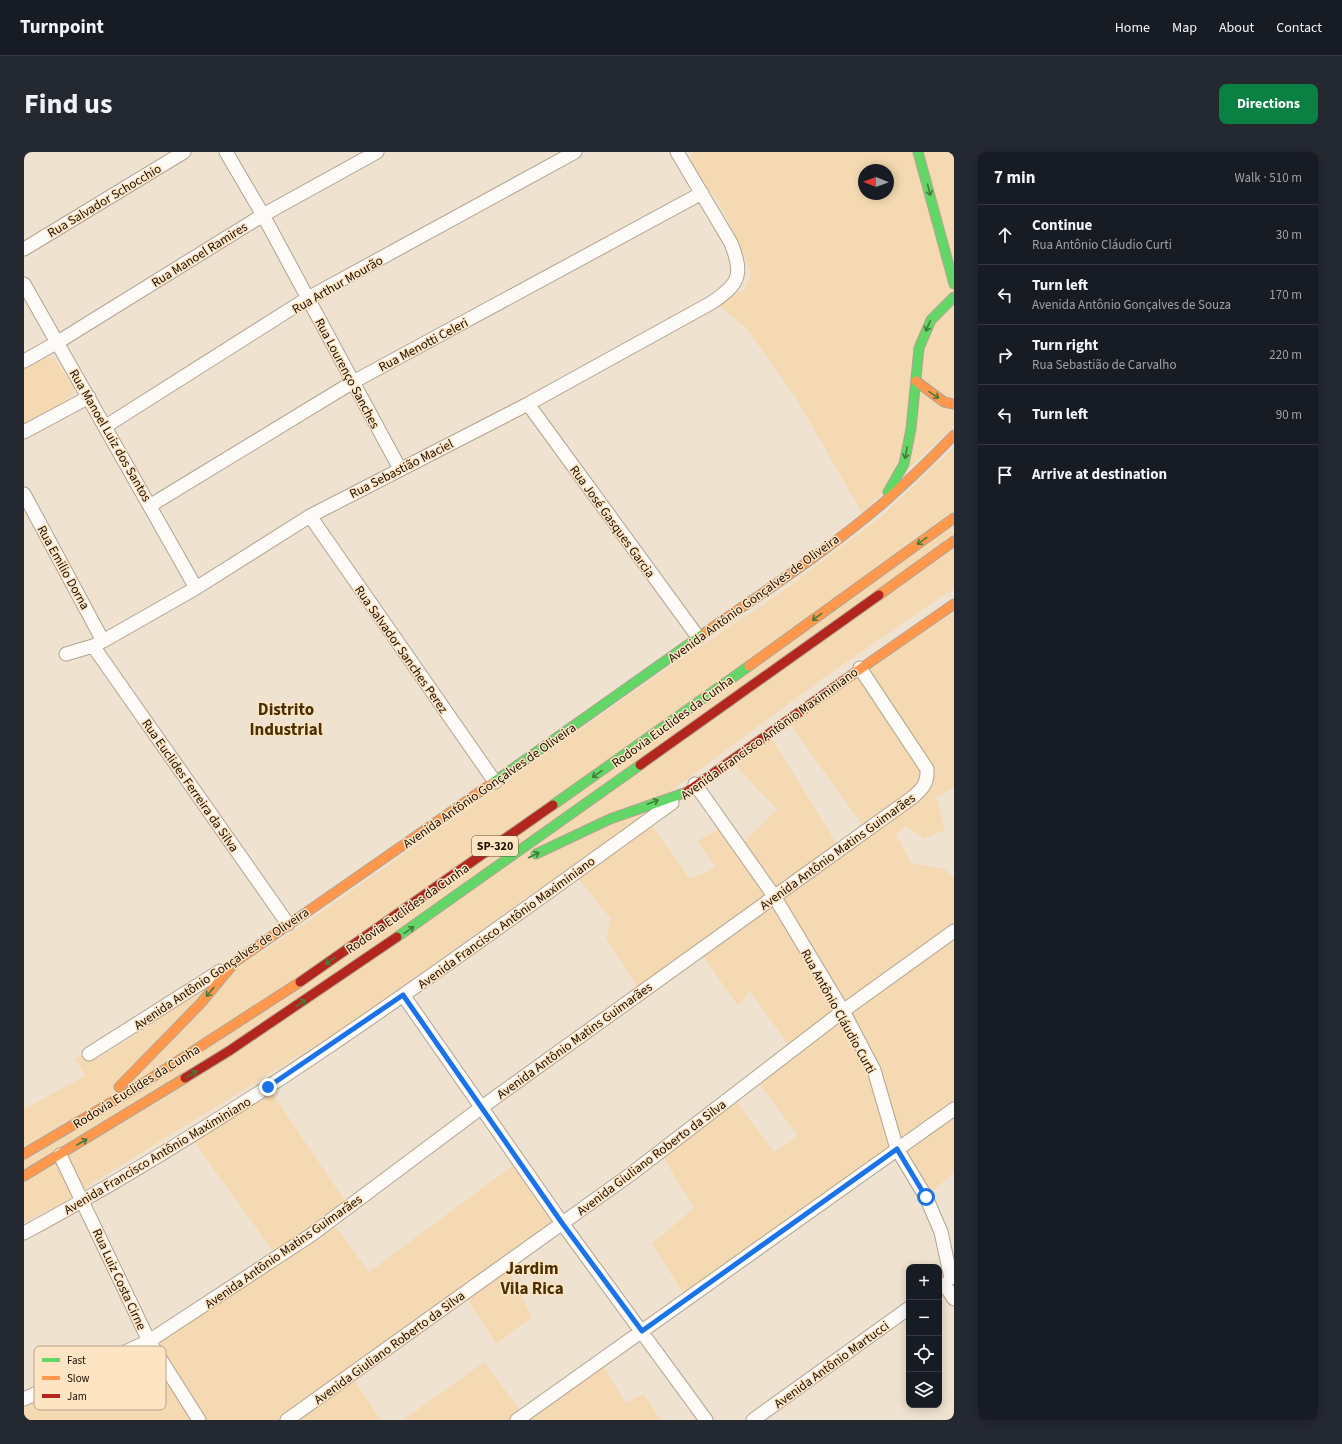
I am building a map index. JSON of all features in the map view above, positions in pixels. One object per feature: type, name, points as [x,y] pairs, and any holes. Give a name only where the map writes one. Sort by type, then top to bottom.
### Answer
[{"type":"main road","points":[[918,152],[954,284]]},
{"type":"main road","name":"Avenida Antônio Gonçalves de Oliveira","points":[[881,506],[904,464],[911,429],[919,348],[931,320],[954,298]]},
{"type":"main road","points":[[916,381],[944,402],[954,404]]},
{"type":"main road","name":"Avenida Antônio Gonçalves de Oliveira","points":[[235,962],[495,782],[881,506],[919,471],[954,435]]},
{"type":"main road","name":"Rodovia Euclides da Cunha","points":[[24,1154],[87,1117],[305,978],[637,747],[954,518]]},
{"type":"main road","name":"Rodovia Euclides da Cunha","points":[[24,1176],[229,1051],[486,876],[954,541]]},
{"type":"main road","name":"Avenida Francisco Antônio Maximiniano","points":[[691,788],[860,668],[954,604]]},
{"type":"main road","points":[[486,876],[522,861],[574,834],[691,788]]},
{"type":"main road","points":[[87,1117],[162,1045],[201,1003],[235,962]]},
{"type":"street","name":"Rua Salvador Schocchio","points":[[24,249],[184,152]]},
{"type":"street","name":"Rua Lourenço Sanches","points":[[226,152],[263,215],[400,469]]},
{"type":"street","name":"Rua Manoel Ramires","points":[[24,361],[58,342],[263,215],[377,152]]},
{"type":"street","name":"Rua Arthur Mourão","points":[[106,426],[308,298],[575,152]]},
{"type":"street","points":[[678,152],[702,193]]},
{"type":"street","name":"Rua Sebastião Maciel","points":[[66,654],[98,643],[196,588],[310,516],[528,404],[711,303],[730,290],[736,282],[738,271],[735,254],[731,243],[702,193]]},
{"type":"street","name":"Rua Menotti Celeri","points":[[151,505],[353,382],[702,193]]},
{"type":"street","name":"Rua Manoel Luiz dos Santos","points":[[24,284],[151,505],[196,588]]},
{"type":"street","points":[[24,432],[89,397]]},
{"type":"street","name":"Rua José Gasques Garcia","points":[[528,404],[698,637]]},
{"type":"street","name":"Rua Emilio Dorna","points":[[24,494],[98,643]]},
{"type":"street","name":"Rua Salvador Sanches Perez","points":[[310,516],[495,782]]},
{"type":"street","name":"Rua Euclides Ferreira da Silva","points":[[98,643],[288,924]]},
{"type":"street","name":"Avenida Antônio Matins Guimarães","points":[[138,1346],[149,1341],[311,1235],[482,1107],[913,797],[925,786],[928,777],[927,769],[860,668]]},
{"type":"street","name":"Rua Antônio Cláudio Curti","points":[[691,788],[774,896],[843,1011],[874,1070],[897,1149],[926,1197],[941,1232],[947,1281],[954,1299]]},
{"type":"street","name":"Avenida Francisco Antônio Maximiniano","points":[[24,1233],[83,1201],[258,1094],[403,995],[691,788]]},
{"type":"street","name":"Avenida Giuliano Roberto da Silva","points":[[287,1420],[631,1174],[843,1011],[954,931]]},
{"type":"street","name":"Avenida Antônio Gonçalves de Oliveira","points":[[90,1054],[235,962]]},
{"type":"street","points":[[403,995],[562,1223],[706,1420]]},
{"type":"street","points":[[517,1420],[954,1109]]},
{"type":"street","name":"Rua Luiz Costa Cirne","points":[[60,1155],[152,1346]]},
{"type":"street","name":"Avenida Antônio Martucci","points":[[753,1420],[906,1310]]},
{"type":"street","name":"Rua Luiz Costa Cirne","points":[[166,1368],[199,1420]]},
{"type":"street","name":"Avenida Antônio Matins Guimarães","points":[[24,1399],[34,1394]]},
{"type":"shaded area","points":[[692,152],[954,152],[954,426],[862,513],[796,398],[747,329],[718,304],[745,289],[751,274],[745,257],[718,200],[691,168]]},
{"type":"shaded area","points":[[44,357],[54,358],[75,390],[66,401],[24,424],[24,368]]},
{"type":"shaded area","points":[[954,447],[954,589],[822,679],[659,800],[638,819],[342,1029],[78,1192],[68,1200],[24,1223],[24,1109],[85,1076],[75,1058],[89,1054],[99,1058],[303,925],[663,671],[779,594],[883,515]]},
{"type":"shaded area","points":[[954,604],[954,788],[936,797],[945,830],[924,839],[906,826],[896,834],[911,863],[944,869],[954,878],[954,1174],[953,1173],[926,1197],[897,1149],[687,1299],[652,1244],[694,1208],[660,1152],[732,1096],[774,1152],[798,1136],[755,1078],[792,1050],[750,991],[738,1006],[699,950],[641,992],[606,938],[611,919],[574,873],[648,820],[690,879],[716,868],[697,841],[725,826],[740,847],[777,809],[730,760],[768,733],[840,849],[866,830],[787,720]]},
{"type":"shaded area","points":[[268,1087],[349,1207],[331,1221],[369,1272],[519,1161],[562,1223],[505,1264],[532,1317],[496,1344],[464,1294],[350,1375],[381,1420],[24,1420],[24,1399],[34,1394],[34,1410],[166,1410],[166,1346],[138,1346],[149,1341],[277,1257],[190,1136]]},
{"type":"shaded area","points":[[600,1361],[626,1403],[643,1394],[661,1420],[403,1420],[484,1362],[524,1415]]},
{"type":"traffic: fast","points":[[918,152],[954,284]]},
{"type":"traffic: fast","points":[[888,492],[904,464],[911,429],[919,348],[931,320],[954,297]]},
{"type":"traffic: fast","points":[[491,784],[706,632]]},
{"type":"traffic: fast","points":[[553,805],[749,666]]},
{"type":"traffic: fast","points":[[397,937],[640,765]]},
{"type":"traffic: fast","points":[[536,854],[610,819],[687,792]]},
{"type":"traffic: slow","points":[[916,381],[944,402],[954,404]]},
{"type":"traffic: slow","points":[[706,632],[840,538],[910,479],[954,435]]},
{"type":"traffic: slow","points":[[749,666],[954,518]]},
{"type":"traffic: slow","points":[[879,595],[954,541]]},
{"type":"traffic: slow","points":[[843,681],[954,604]]},
{"type":"traffic: slow","points":[[235,962],[491,784]]},
{"type":"traffic: slow","points":[[119,1087],[201,1003],[235,962]]},
{"type":"traffic: slow","points":[[24,1154],[139,1086],[300,982]]},
{"type":"traffic: slow","points":[[24,1176],[185,1078]]},
{"type":"traffic: jam","points":[[640,765],[879,595]]},
{"type":"traffic: jam","points":[[687,792],[843,681]]},
{"type":"traffic: jam","points":[[300,982],[553,805]]},
{"type":"traffic: jam","points":[[185,1078],[229,1051],[397,937]]},
{"type":"district","name":"Distrito Industrial","points":[[286,719]]},
{"type":"district","name":"Jardim Vila Rica","points":[[532,1278]]},
{"type":"route","points":[[268,1087],[403,995],[562,1223],[642,1331],[897,1149],[926,1197]]}]
